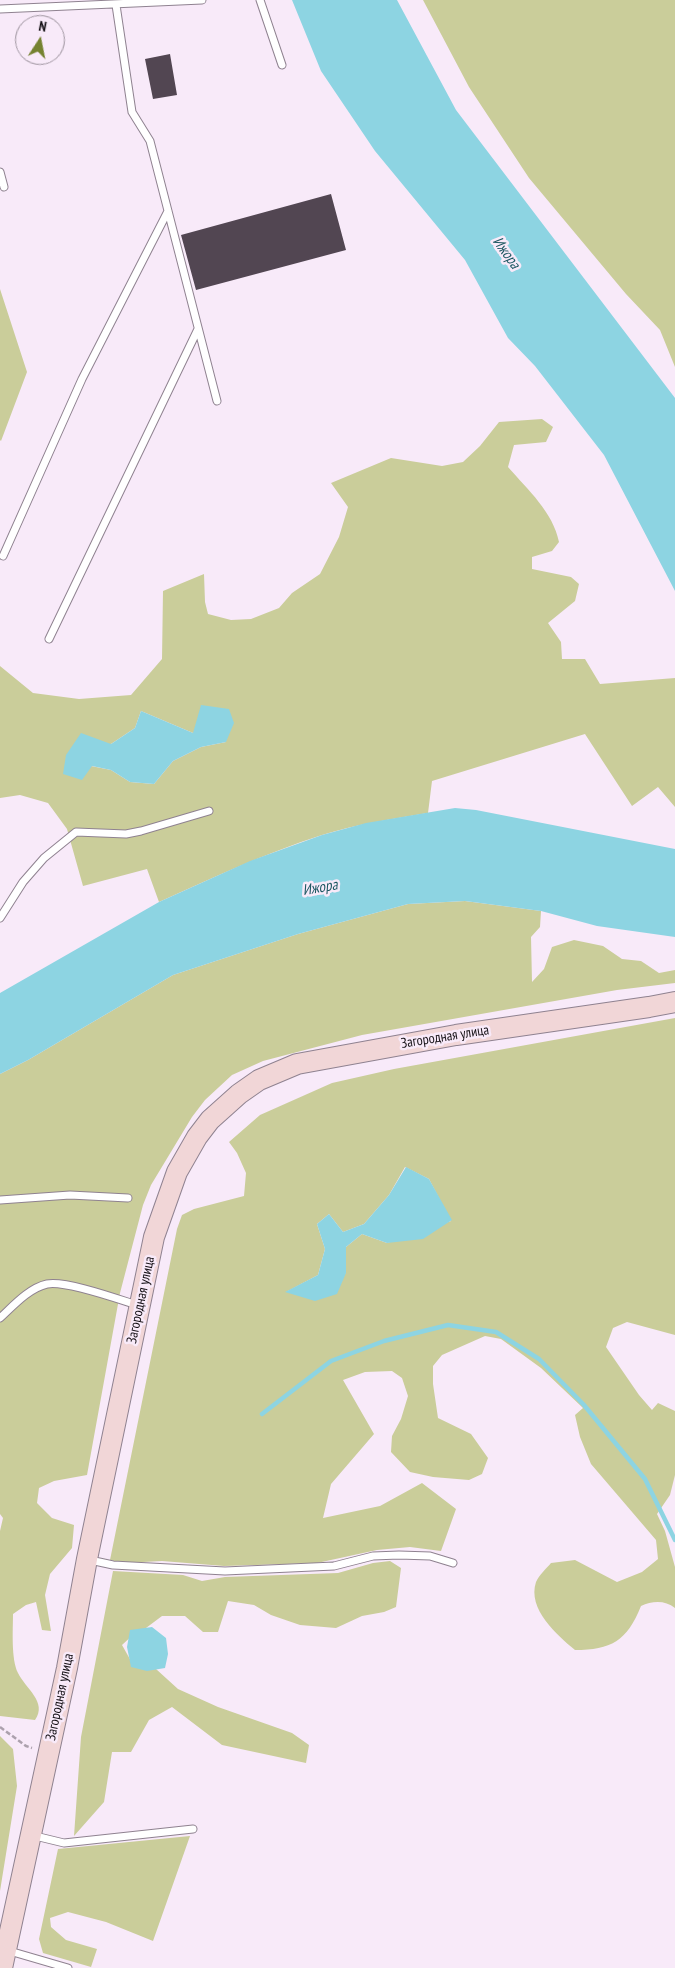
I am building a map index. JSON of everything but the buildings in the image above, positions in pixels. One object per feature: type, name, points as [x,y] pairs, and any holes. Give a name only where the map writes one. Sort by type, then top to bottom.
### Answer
[{"type":"main road","name":"Загородная улица","points":[[4,1959],[49,1753],[154,1237],[166,1198],[185,1155],[210,1120],[239,1094],[258,1080],[297,1064],[382,1047],[675,1002]]},
{"type":"lane","points":[[16,0],[17,8]]},
{"type":"lane","points":[[0,9],[202,0]]},
{"type":"lane","points":[[260,0],[282,65]]},
{"type":"lane","points":[[116,5],[132,112],[150,142],[216,401]]},
{"type":"lane","points":[[0,172],[4,187]]},
{"type":"lane","points":[[3,556],[82,379],[168,211]]},
{"type":"lane","points":[[49,639],[198,330]]},
{"type":"lane","points":[[0,918],[22,882],[44,858],[76,832],[126,834],[141,832],[209,811]]},
{"type":"lane","points":[[0,1200],[70,1195],[128,1198]]},
{"type":"lane","points":[[0,1318],[17,1302],[47,1284],[73,1287],[140,1306]]},
{"type":"lane","points":[[87,1559],[113,1565],[225,1571],[334,1566],[373,1556],[391,1555],[430,1556],[453,1563]]},
{"type":"lane","points":[[31,1835],[64,1843],[193,1829]]},
{"type":"lane","points":[[4,1959],[68,1968]]},
{"type":"path","points":[[0,1727],[26,1746],[49,1753]]},
{"type":"green space","points":[[423,0],[675,0],[675,367],[660,330],[626,294],[529,178],[469,87]]},
{"type":"green space","points":[[0,289],[27,372],[1,441],[0,440]]},
{"type":"green space","points":[[542,419],[553,427],[546,442],[514,445],[508,467],[546,511],[559,542],[552,551],[532,557],[532,569],[571,577],[579,584],[575,601],[548,623],[561,642],[562,659],[585,659],[600,684],[675,678],[675,807],[658,787],[632,806],[585,734],[432,781],[428,813],[361,825],[322,835],[260,858],[159,902],[147,869],[83,886],[67,829],[48,803],[20,795],[0,798],[0,666],[33,693],[79,699],[131,695],[162,659],[163,591],[204,574],[205,602],[208,614],[231,620],[251,619],[279,608],[292,593],[320,574],[339,537],[348,507],[331,483],[391,458],[442,466],[463,462],[480,446],[499,422]],"holes":[[[141,711],[193,733],[226,742],[201,747],[173,761],[154,784],[130,782],[111,770],[91,766],[111,744],[135,728]]]},
{"type":"green space","points":[[465,901],[541,911],[540,927],[531,937],[532,982],[544,969],[552,947],[574,940],[603,946],[622,959],[641,961],[659,973],[675,970],[675,983],[617,990],[362,1035],[263,1061],[232,1075],[205,1100],[192,1117],[151,1185],[143,1205],[120,1293],[87,1475],[54,1481],[39,1488],[37,1503],[52,1518],[74,1525],[72,1548],[50,1574],[45,1595],[51,1631],[42,1630],[36,1602],[26,1605],[13,1614],[14,1660],[21,1679],[37,1701],[38,1713],[35,1720],[0,1716],[0,1531],[3,1518],[0,1514],[0,1074],[28,1060],[173,975],[298,934],[408,904]]},
{"type":"green space","points":[[675,1018],[675,1335],[627,1322],[613,1328],[606,1347],[639,1395],[652,1410],[658,1403],[675,1411],[675,1475],[670,1495],[657,1514],[665,1531],[675,1567],[675,1608],[658,1602],[641,1606],[630,1628],[616,1641],[608,1645],[588,1650],[575,1650],[568,1644],[552,1629],[540,1611],[534,1592],[536,1582],[551,1563],[575,1560],[617,1582],[642,1572],[658,1559],[656,1540],[591,1464],[580,1437],[575,1415],[583,1408],[541,1368],[501,1339],[485,1336],[442,1355],[433,1366],[433,1384],[438,1418],[471,1434],[488,1458],[482,1474],[469,1480],[433,1477],[410,1472],[391,1452],[392,1436],[401,1419],[408,1396],[402,1378],[392,1371],[365,1372],[343,1380],[374,1434],[331,1484],[323,1518],[380,1506],[422,1483],[456,1509],[441,1551],[410,1547],[377,1550],[317,1563],[224,1566],[162,1561],[124,1563],[110,1560],[177,1229],[182,1215],[194,1209],[244,1196],[246,1173],[237,1153],[229,1142],[260,1115],[332,1083],[394,1069]],"holes":[[[405,1167],[429,1179],[451,1221],[387,1243],[362,1234],[346,1247],[346,1273],[286,1292],[318,1275],[325,1249],[317,1224],[329,1214],[343,1232],[364,1224],[389,1195]]]},
{"type":"green space","points":[[390,1561],[401,1568],[396,1607],[384,1612],[362,1616],[336,1628],[300,1625],[271,1615],[254,1605],[228,1601],[218,1632],[203,1632],[185,1616],[162,1616],[146,1628],[135,1633],[122,1645],[131,1661],[156,1669],[178,1689],[218,1707],[292,1733],[309,1745],[306,1763],[222,1745],[172,1707],[149,1720],[131,1752],[112,1752],[104,1802],[74,1836],[81,1737],[113,1571],[183,1575],[202,1581],[225,1577],[338,1573],[373,1563]]},
{"type":"green space","points":[[0,1736],[13,1749],[17,1786],[0,1891]]},
{"type":"green space","points":[[190,1836],[153,1941],[106,1922],[68,1912],[50,1918],[51,1927],[66,1940],[97,1949],[91,1967],[43,1953],[39,1939],[58,1849]]},
{"type":"water","name":"Ижора","points":[[292,0],[397,0],[456,110],[675,398],[675,591],[604,455],[535,366],[508,338],[465,260],[375,151],[321,71]]},
{"type":"water","points":[[201,705],[229,709],[234,723],[226,742],[201,747],[173,761],[154,784],[130,782],[111,770],[92,766],[82,780],[63,774],[66,755],[81,733],[111,744],[135,728],[141,711],[193,733]]},
{"type":"water","name":"Ижора","points":[[455,808],[476,810],[675,849],[675,937],[597,926],[541,911],[465,901],[408,904],[298,934],[173,975],[28,1060],[0,1074],[0,993],[159,902],[250,861],[322,835],[366,823]]},
{"type":"water","points":[[406,1167],[429,1179],[452,1220],[423,1239],[387,1243],[362,1234],[346,1247],[346,1273],[337,1294],[315,1301],[285,1292],[318,1275],[325,1249],[317,1224],[329,1214],[343,1232],[364,1224],[389,1195]]},
{"type":"water","points":[[152,1627],[166,1638],[168,1654],[165,1668],[147,1671],[131,1667],[127,1647],[130,1630]]},
{"type":"waterway","points":[[262,1414],[331,1361],[384,1341],[448,1325],[496,1332],[539,1359],[584,1405],[645,1479],[675,1540]]}]
